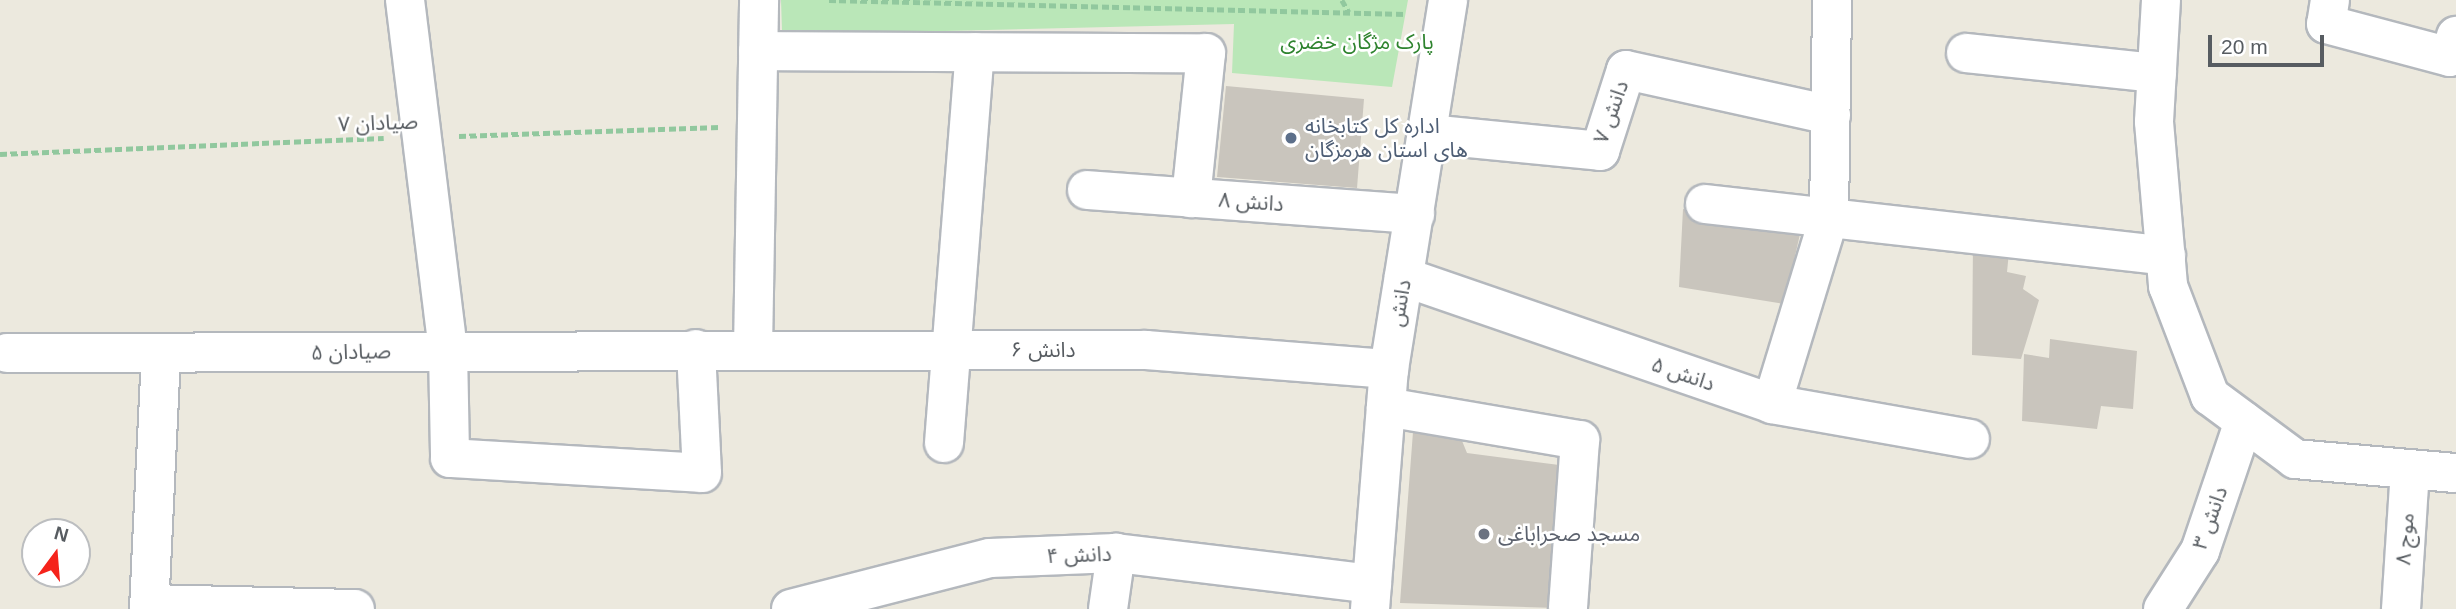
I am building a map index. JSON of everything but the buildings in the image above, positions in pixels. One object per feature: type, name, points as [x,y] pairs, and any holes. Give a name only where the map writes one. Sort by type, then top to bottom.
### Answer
[{"type":"street","points":[[405,0],[448,350],[450,458],[702,473],[696,349]]},
{"type":"street","points":[[753,348],[759,0]]},
{"type":"street","points":[[1772,404],[1829,218],[1832,0]]},
{"type":"street","points":[[2161,0],[2154,122],[2168,286],[2210,397],[2295,459],[2410,470],[2454,467]]},
{"type":"street","points":[[2330,0],[2326,24],[2450,57],[2456,36]]},
{"type":"street","name":"دانش","points":[[1371,596],[1389,369],[1447,8]]},
{"type":"street","points":[[758,51],[1206,53],[1191,198]]},
{"type":"street","points":[[944,443],[949,349],[975,52]]},
{"type":"street","points":[[1966,53],[2157,74]]},
{"type":"street","name":"دانش ۷","points":[[1428,134],[1600,151],[1626,70],[1831,115]]},
{"type":"street","name":"دانش ۸","points":[[1087,190],[1415,214]]},
{"type":"street","points":[[1705,204],[2166,256]]},
{"type":"street","name":"دانش ۵","points":[[1404,277],[1772,404],[1970,439]]},
{"type":"street","name":"دانش ۶","points":[[696,349],[1146,350],[1389,369]]},
{"type":"street","name":"صیادان ۵","points":[[7,353],[161,355],[696,349]]},
{"type":"street","points":[[161,355],[149,607],[355,609]]},
{"type":"street","points":[[1386,407],[1580,440],[1568,609]]},
{"type":"street","name":"دانش ۳","points":[[2163,609],[2200,551],[2244,421]]},
{"type":"street","name":"موج ۸","points":[[2401,609],[2410,470]]},
{"type":"street","points":[[1108,609],[1116,553]]},
{"type":"street","name":"دانش ۴","points":[[791,609],[906,594],[990,558],[1116,553],[1371,596]]},
{"type":"path","points":[[829,0],[1349,13],[1447,8]]},
{"type":"path","points":[[1342,0],[1349,13]]},
{"type":"path","name":"صیادان ۷","points":[[0,154],[757,126]]},
{"type":"green space","name":"پارک مژگان خضری","points":[[781,0],[1408,0],[1392,87],[1232,73],[1234,24],[819,34],[782,30]]},
{"type":"place","name":"اداره کل کتابخانه های استان هرمزگان","points":[[1291,138]]},
{"type":"place","name":"مسجد صحراباغی","points":[[1484,534]]}]
